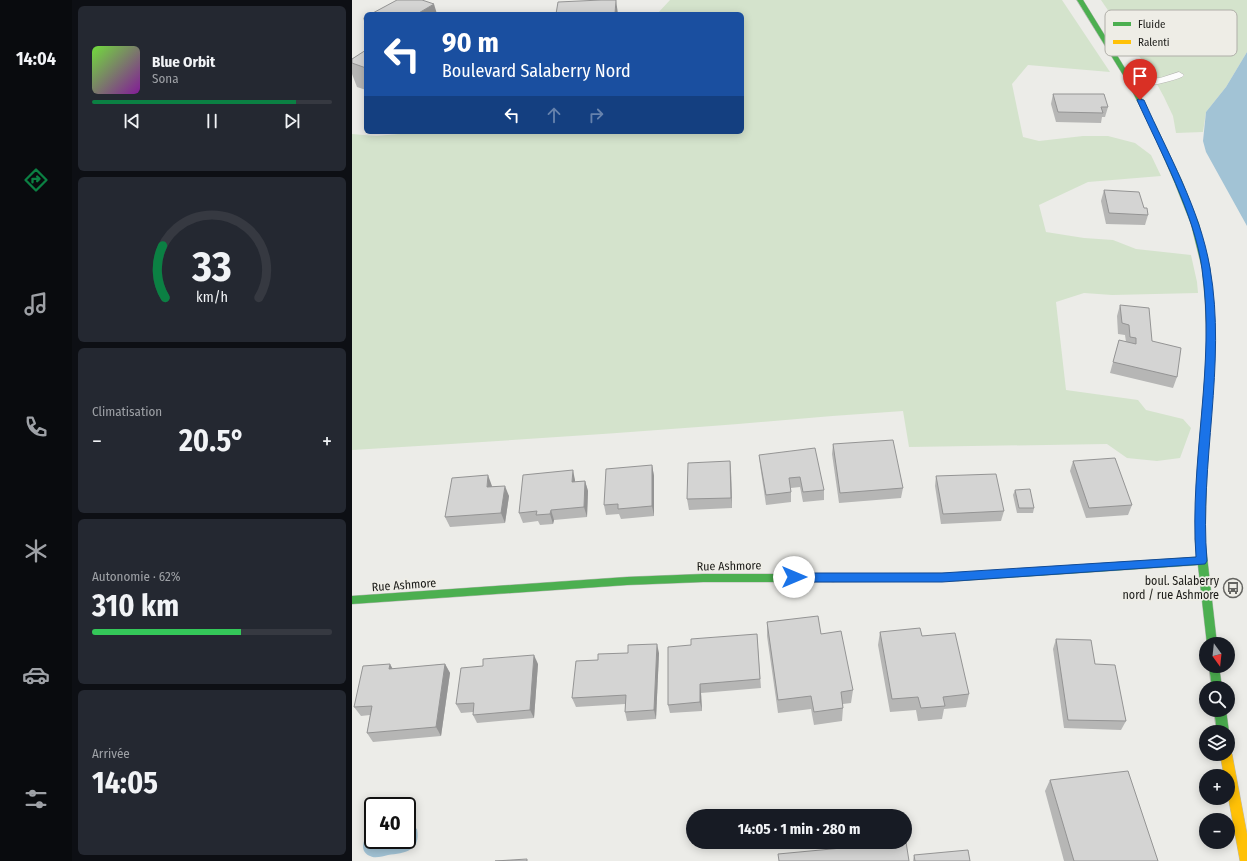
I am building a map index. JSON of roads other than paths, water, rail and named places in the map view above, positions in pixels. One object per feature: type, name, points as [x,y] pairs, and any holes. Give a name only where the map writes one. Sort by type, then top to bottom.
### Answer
[{"type":"street","points":[[1080,0],[1105,41]]},
{"type":"street","points":[[1114,56],[1131,83],[1178,181],[1195,224],[1206,268],[1211,316],[1211,350],[1202,472],[1200,540],[1211,637]]},
{"type":"street","name":"Rue Ashmore","points":[[352,600],[627,581],[710,578],[942,578],[1202,561]]},
{"type":"street","points":[[1227,761],[1246,861]]},
{"type":"lane","points":[[1131,83],[1160,81],[1179,75]]},
{"type":"water","points":[[1247,52],[1247,226],[1206,152],[1203,141],[1206,112],[1226,87]]},
{"type":"water","points":[[416,828],[418,836],[416,843]]},
{"type":"water","points":[[364,842],[364,849],[411,849],[406,852],[372,857],[366,854],[363,847]]},
{"type":"place","name":"boul. Salaberry nord / rue Ashmore","points":[[1233,588]]}]
